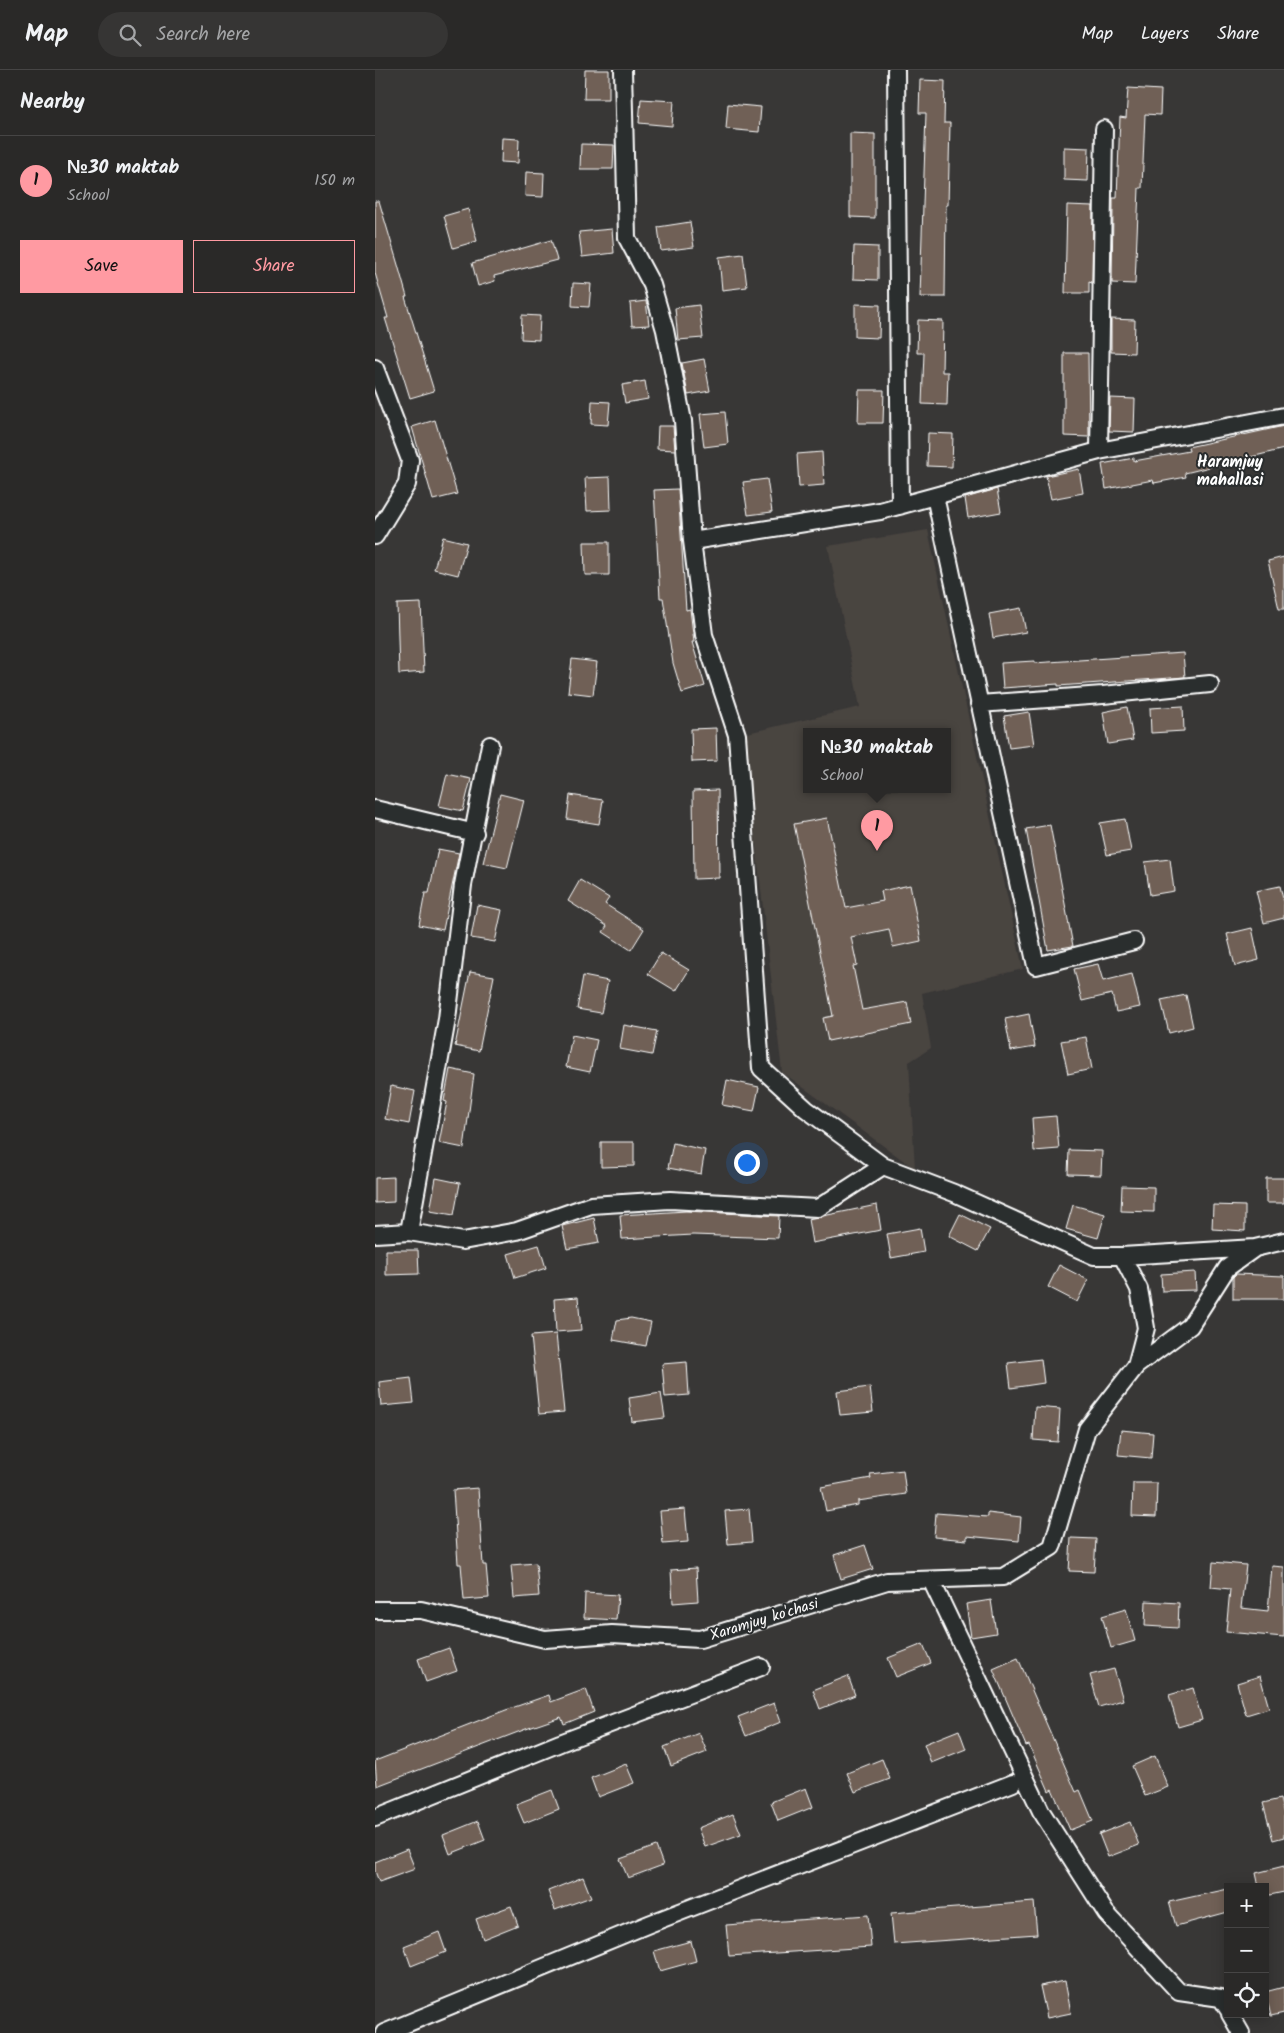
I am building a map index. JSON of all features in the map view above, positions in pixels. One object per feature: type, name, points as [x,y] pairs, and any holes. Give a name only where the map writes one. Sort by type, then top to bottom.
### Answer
[{"type":"street","points":[[623,70],[627,238],[652,285],[665,330],[683,421],[692,541],[704,635],[737,736],[761,1068],[805,1109],[883,1166],[954,1193],[1094,1256],[1255,1248],[1284,1241]]},
{"type":"street","points":[[896,70],[900,506]]},
{"type":"street","points":[[1099,452],[1104,129]]},
{"type":"street","points":[[375,368],[410,460],[407,484],[375,536]]},
{"type":"street","points":[[692,541],[879,511],[1099,452],[1284,416]]},
{"type":"street","points":[[935,496],[1036,966],[1134,941]]},
{"type":"street","points":[[979,704],[1103,695],[1210,684]]},
{"type":"street","points":[[409,1232],[447,1018],[463,885],[475,833],[490,745]]},
{"type":"street","points":[[375,809],[475,833]]},
{"type":"street","points":[[375,1234],[409,1232],[463,1241],[517,1231],[591,1205],[651,1201],[670,1200],[818,1208],[883,1166]]},
{"type":"street","points":[[1136,1366],[1190,1326],[1227,1268],[1255,1248]]},
{"type":"street","points":[[1122,1256],[1139,1289],[1146,1328],[1136,1366]]},
{"type":"street","name":"Xaramjuy ko'chasi","points":[[375,1610],[421,1610],[545,1639],[612,1634],[700,1639],[887,1580],[1003,1577],[1052,1547],[1087,1429],[1136,1366]]},
{"type":"street","points":[[931,1580],[1041,1811],[1106,1913],[1179,1992],[1221,1998],[1224,2003]]},
{"type":"street","points":[[375,1818],[560,1744],[761,1667]]},
{"type":"street","points":[[384,2033],[410,2029],[649,1924],[1013,1783]]},
{"type":"street","points":[[1233,2018],[1241,2033]]},
{"type":"shaded area","points":[[928,530],[1023,969],[922,993],[931,1048],[909,1062],[915,1169],[782,1072],[743,734],[860,707],[828,546]]},
{"type":"building","points":[[585,70],[609,70],[609,99],[584,99]]},
{"type":"building","points":[[920,80],[945,81],[944,123],[950,123],[948,205],[946,205],[945,297],[920,297],[926,113],[919,113]]},
{"type":"building","points":[[1128,88],[1161,90],[1160,115],[1145,114],[1142,188],[1139,188],[1135,284],[1112,283],[1113,198],[1117,198],[1120,117],[1126,118]]},
{"type":"building","points":[[641,99],[674,101],[672,126],[639,123]]},
{"type":"building","points":[[728,104],[761,107],[759,132],[726,129]]},
{"type":"building","points":[[850,133],[875,134],[875,218],[850,217]]},
{"type":"building","points":[[502,138],[519,139],[518,163],[501,162]]},
{"type":"building","points":[[581,144],[614,145],[613,169],[580,169]]},
{"type":"building","points":[[1064,147],[1089,148],[1088,181],[1064,180]]},
{"type":"building","points":[[526,172],[544,173],[543,197],[525,196]]},
{"type":"building","points":[[375,201],[379,201],[407,297],[405,297],[434,391],[410,398],[385,318],[388,318],[375,273]]},
{"type":"building","points":[[1067,205],[1093,206],[1092,283],[1089,282],[1089,293],[1065,293]]},
{"type":"building","points":[[468,209],[477,241],[453,248],[444,216]]},
{"type":"building","points":[[690,222],[694,247],[661,251],[658,227]]},
{"type":"building","points":[[612,229],[614,253],[582,257],[579,232]]},
{"type":"building","points":[[551,240],[557,260],[494,276],[495,281],[478,286],[472,263]]},
{"type":"building","points":[[854,246],[878,247],[878,280],[853,279]]},
{"type":"building","points":[[743,254],[747,287],[722,290],[719,257]]},
{"type":"building","points":[[573,283],[591,284],[589,307],[572,306]]},
{"type":"building","points":[[646,301],[649,325],[632,326],[630,303]]},
{"type":"building","points":[[855,304],[880,305],[879,338],[855,337]]},
{"type":"building","points":[[699,305],[703,338],[678,340],[675,308]]},
{"type":"building","points":[[522,315],[540,316],[539,340],[521,339]]},
{"type":"building","points":[[1111,319],[1135,320],[1134,353],[1111,352]]},
{"type":"building","points":[[918,320],[943,321],[942,372],[948,372],[947,405],[922,404],[924,353],[917,353]]},
{"type":"building","points":[[1064,353],[1088,353],[1089,437],[1064,436]]},
{"type":"building","points":[[704,359],[710,391],[688,395],[682,363]]},
{"type":"building","points":[[645,381],[648,399],[625,403],[622,385]]},
{"type":"building","points":[[859,390],[884,390],[883,423],[858,423]]},
{"type":"building","points":[[1110,398],[1135,399],[1134,432],[1109,431]]},
{"type":"building","points":[[592,401],[610,402],[608,425],[591,424]]},
{"type":"building","points":[[725,412],[728,444],[704,447],[700,414]]},
{"type":"building","points":[[435,420],[457,494],[433,500],[412,427]]},
{"type":"building","points":[[658,426],[673,426],[675,450],[657,449]]},
{"type":"building","points":[[1284,426],[1284,449],[1185,473],[1186,477],[1154,483],[1153,480],[1106,489],[1102,464],[1134,458],[1134,461],[1189,451],[1188,447]]},
{"type":"building","points":[[928,433],[953,434],[952,467],[927,466]]},
{"type":"building","points":[[822,452],[824,485],[799,487],[797,454]]},
{"type":"building","points":[[1079,469],[1083,493],[1051,499],[1046,476]]},
{"type":"building","points":[[610,477],[611,510],[587,511],[585,478]]},
{"type":"building","points":[[767,479],[772,512],[748,515],[743,482]]},
{"type":"building","points":[[678,489],[686,610],[690,609],[694,642],[692,642],[705,686],[682,693],[673,663],[663,598],[660,598],[654,490]]},
{"type":"building","points":[[997,489],[1001,512],[968,518],[965,498]]},
{"type":"building","points":[[443,537],[467,543],[458,575],[434,569]]},
{"type":"building","points":[[584,542],[609,542],[609,575],[585,575]]},
{"type":"building","points":[[1284,557],[1284,609],[1279,609],[1268,561]]},
{"type":"building","points":[[421,603],[424,672],[399,674],[397,604]]},
{"type":"building","points":[[1021,608],[1026,632],[993,638],[989,614]]},
{"type":"building","points":[[1183,653],[1185,677],[1003,688],[1001,663],[1034,661],[1034,663]]},
{"type":"building","points":[[572,659],[597,662],[593,695],[568,692]]},
{"type":"building","points":[[1183,706],[1184,731],[1151,733],[1150,708]]},
{"type":"building","points":[[1127,707],[1133,740],[1108,744],[1103,712]]},
{"type":"building","points":[[1029,712],[1034,745],[1009,748],[1004,716]]},
{"type":"building","points":[[716,728],[717,761],[692,762],[691,729]]},
{"type":"building","points":[[447,774],[471,779],[463,811],[439,806]]},
{"type":"building","points":[[718,790],[719,878],[694,879],[693,791]]},
{"type":"building","points":[[500,794],[524,800],[507,868],[483,863]]},
{"type":"building","points":[[570,795],[603,800],[599,824],[567,819]]},
{"type":"building","points":[[827,818],[846,908],[883,901],[881,891],[910,885],[921,941],[893,947],[889,929],[851,937],[857,965],[853,966],[862,1010],[907,1002],[911,1024],[828,1041],[823,1018],[833,1016],[794,824]]},
{"type":"building","points":[[1125,819],[1131,851],[1107,855],[1100,823]]},
{"type":"building","points":[[1050,825],[1073,946],[1048,950],[1026,829]]},
{"type":"building","points":[[438,849],[459,853],[443,930],[419,925],[425,893],[429,893]]},
{"type":"building","points":[[1170,859],[1174,891],[1150,895],[1145,862]]},
{"type":"building","points":[[580,880],[609,898],[605,904],[644,929],[631,950],[603,932],[607,926],[568,901]]},
{"type":"building","points":[[1280,886],[1284,903],[1284,918],[1264,923],[1256,891]]},
{"type":"building","points":[[477,905],[502,910],[495,942],[471,938]]},
{"type":"building","points":[[1252,928],[1259,960],[1235,966],[1227,934]]},
{"type":"building","points":[[661,953],[689,970],[676,991],[648,974]]},
{"type":"building","points":[[1098,964],[1103,981],[1132,974],[1140,1007],[1116,1012],[1112,994],[1082,1001],[1074,969]]},
{"type":"building","points":[[470,972],[494,976],[479,1051],[455,1046]]},
{"type":"building","points":[[583,976],[608,981],[601,1013],[577,1009]]},
{"type":"building","points":[[1186,995],[1193,1027],[1169,1033],[1161,1000]]},
{"type":"building","points":[[1029,1014],[1035,1047],[1011,1051],[1005,1019]]},
{"type":"building","points":[[624,1025],[657,1031],[652,1055],[620,1049]]},
{"type":"building","points":[[572,1035],[597,1040],[590,1072],[566,1067]]},
{"type":"building","points":[[1086,1037],[1092,1069],[1068,1074],[1061,1041]]},
{"type":"building","points":[[450,1069],[474,1074],[464,1148],[439,1143],[447,1102],[444,1101]]},
{"type":"building","points":[[727,1080],[759,1087],[754,1111],[722,1105]]},
{"type":"building","points":[[391,1086],[415,1091],[409,1124],[385,1119]]},
{"type":"building","points":[[1056,1116],[1059,1149],[1034,1151],[1032,1118]]},
{"type":"building","points":[[601,1142],[634,1142],[634,1166],[601,1167]]},
{"type":"building","points":[[673,1143],[705,1150],[701,1174],[668,1168]]},
{"type":"building","points":[[1069,1150],[1102,1151],[1101,1175],[1068,1174]]},
{"type":"building","points":[[394,1177],[394,1202],[375,1203],[375,1178]]},
{"type":"building","points":[[436,1178],[460,1183],[454,1215],[430,1211]]},
{"type":"building","points":[[1266,1178],[1284,1178],[1284,1203],[1266,1203]]},
{"type":"building","points":[[1122,1186],[1154,1187],[1154,1212],[1121,1211]]},
{"type":"building","points":[[877,1205],[881,1230],[812,1243],[808,1219]]},
{"type":"building","points":[[1073,1205],[1105,1214],[1098,1238],[1066,1229]]},
{"type":"building","points":[[1213,1205],[1245,1206],[1245,1231],[1212,1229]]},
{"type":"building","points":[[686,1211],[779,1216],[778,1238],[693,1235],[622,1239],[620,1215]]},
{"type":"building","points":[[960,1214],[990,1229],[978,1251],[949,1236]]},
{"type":"building","points":[[594,1218],[599,1243],[567,1249],[562,1226]]},
{"type":"building","points":[[920,1228],[924,1252],[891,1258],[887,1234]]},
{"type":"building","points":[[539,1245],[546,1268],[515,1278],[508,1254]]},
{"type":"building","points":[[386,1250],[418,1250],[419,1274],[386,1275]]},
{"type":"building","points":[[1059,1265],[1088,1280],[1077,1302],[1048,1287]]},
{"type":"building","points":[[1195,1272],[1196,1290],[1162,1291],[1161,1274]]},
{"type":"building","points":[[1236,1274],[1284,1276],[1284,1299],[1233,1299],[1233,1277]]},
{"type":"building","points":[[578,1297],[581,1330],[556,1332],[554,1299]]},
{"type":"building","points":[[631,1318],[651,1322],[646,1346],[613,1340],[617,1320]]},
{"type":"building","points":[[556,1334],[564,1412],[539,1414],[531,1336]]},
{"type":"building","points":[[1041,1359],[1044,1383],[1011,1388],[1008,1363]]},
{"type":"building","points":[[687,1362],[689,1395],[665,1397],[662,1364]]},
{"type":"building","points":[[411,1378],[414,1403],[381,1406],[379,1382]]},
{"type":"building","points":[[870,1387],[873,1412],[840,1415],[837,1391]]},
{"type":"building","points":[[661,1393],[665,1418],[632,1422],[629,1398]]},
{"type":"building","points":[[1035,1407],[1060,1409],[1058,1442],[1033,1440]]},
{"type":"building","points":[[1121,1430],[1153,1433],[1151,1458],[1118,1455]]},
{"type":"building","points":[[903,1470],[906,1494],[858,1501],[858,1505],[826,1511],[821,1487],[871,1478],[870,1474]]},
{"type":"building","points":[[1133,1483],[1157,1483],[1156,1517],[1132,1516]]},
{"type":"building","points":[[478,1488],[483,1565],[486,1565],[489,1598],[464,1600],[461,1564],[458,1564],[453,1490]]},
{"type":"building","points":[[685,1509],[688,1542],[663,1544],[660,1511]]},
{"type":"building","points":[[749,1509],[752,1542],[728,1544],[725,1511]]},
{"type":"building","points":[[936,1513],[988,1517],[988,1513],[1021,1517],[1019,1541],[967,1536],[967,1540],[934,1537]]},
{"type":"building","points":[[1071,1538],[1096,1539],[1094,1572],[1069,1571]]},
{"type":"building","points":[[865,1545],[873,1569],[841,1579],[834,1555]]},
{"type":"building","points":[[1213,1562],[1246,1565],[1241,1608],[1268,1611],[1272,1566],[1284,1567],[1284,1637],[1226,1632],[1230,1589],[1211,1587]]},
{"type":"building","points":[[536,1563],[539,1596],[514,1598],[511,1565]]},
{"type":"building","points":[[696,1568],[698,1601],[673,1603],[671,1570]]},
{"type":"building","points":[[585,1593],[618,1595],[616,1620],[584,1618]]},
{"type":"building","points":[[991,1600],[996,1633],[971,1637],[966,1604]]},
{"type":"building","points":[[1146,1601],[1179,1603],[1178,1628],[1145,1626]]},
{"type":"building","points":[[1126,1609],[1135,1641],[1111,1648],[1102,1616]]},
{"type":"building","points":[[923,1644],[931,1663],[896,1677],[888,1658]]},
{"type":"building","points":[[449,1648],[457,1671],[426,1682],[418,1659]]},
{"type":"building","points":[[1018,1658],[1076,1792],[1080,1790],[1093,1821],[1070,1830],[1052,1789],[1049,1791],[1029,1745],[1026,1746],[993,1669]]},
{"type":"building","points":[[1114,1669],[1123,1700],[1099,1707],[1090,1675]]},
{"type":"building","points":[[848,1676],[855,1695],[820,1709],[813,1690]]},
{"type":"building","points":[[1260,1676],[1269,1708],[1246,1715],[1237,1683]]},
{"type":"building","points":[[1193,1688],[1202,1720],[1178,1727],[1169,1695]]},
{"type":"building","points":[[586,1689],[594,1712],[564,1724],[561,1717],[377,1786],[375,1761],[549,1695],[551,1702]]},
{"type":"building","points":[[774,1703],[781,1722],[746,1736],[738,1717]]},
{"type":"building","points":[[959,1730],[966,1749],[931,1763],[924,1744]]},
{"type":"building","points":[[699,1733],[707,1752],[671,1766],[664,1747]]},
{"type":"building","points":[[1155,1756],[1168,1787],[1145,1796],[1132,1766]]},
{"type":"building","points":[[882,1759],[890,1779],[855,1792],[847,1773]]},
{"type":"building","points":[[626,1764],[634,1783],[598,1797],[591,1778]]},
{"type":"building","points":[[806,1788],[813,1807],[778,1821],[771,1802]]},
{"type":"building","points":[[552,1790],[559,1809],[524,1823],[516,1804]]},
{"type":"building","points":[[1280,1799],[1284,1815],[1284,1837],[1273,1840],[1263,1803]]},
{"type":"building","points":[[733,1814],[741,1834],[705,1847],[698,1828]]},
{"type":"building","points":[[478,1821],[485,1840],[450,1854],[443,1835]]},
{"type":"building","points":[[1130,1822],[1139,1845],[1108,1857],[1099,1834]]},
{"type":"building","points":[[656,1846],[663,1865],[628,1878],[620,1859]]},
{"type":"building","points":[[407,1849],[415,1869],[379,1882],[375,1871],[375,1862]]},
{"type":"building","points":[[1284,1866],[1284,1892],[1269,1895],[1269,1883],[1258,1883],[1256,1873]]},
{"type":"building","points":[[583,1877],[591,1897],[555,1910],[548,1891]]},
{"type":"building","points":[[1224,1890],[1224,1913],[1176,1926],[1169,1902]]},
{"type":"building","points":[[1034,1902],[1037,1934],[894,1944],[891,1913]]},
{"type":"building","points":[[511,1906],[518,1925],[483,1939],[476,1919]]},
{"type":"building","points":[[868,1915],[871,1947],[729,1956],[726,1925]]},
{"type":"building","points":[[439,1932],[446,1952],[411,1966],[404,1946]]},
{"type":"building","points":[[691,1941],[696,1961],[660,1971],[654,1951]]},
{"type":"building","points":[[1065,1981],[1071,2013],[1047,2018],[1040,1986]]},
{"type":"building","points":[[1284,1987],[1284,2013],[1271,2016],[1269,1991]]},
{"type":"place","name":"№30 maktab","points":[[877,851]]},
{"type":"district","name":"Haramjuy mahallasi","points":[[1230,470]]}]
